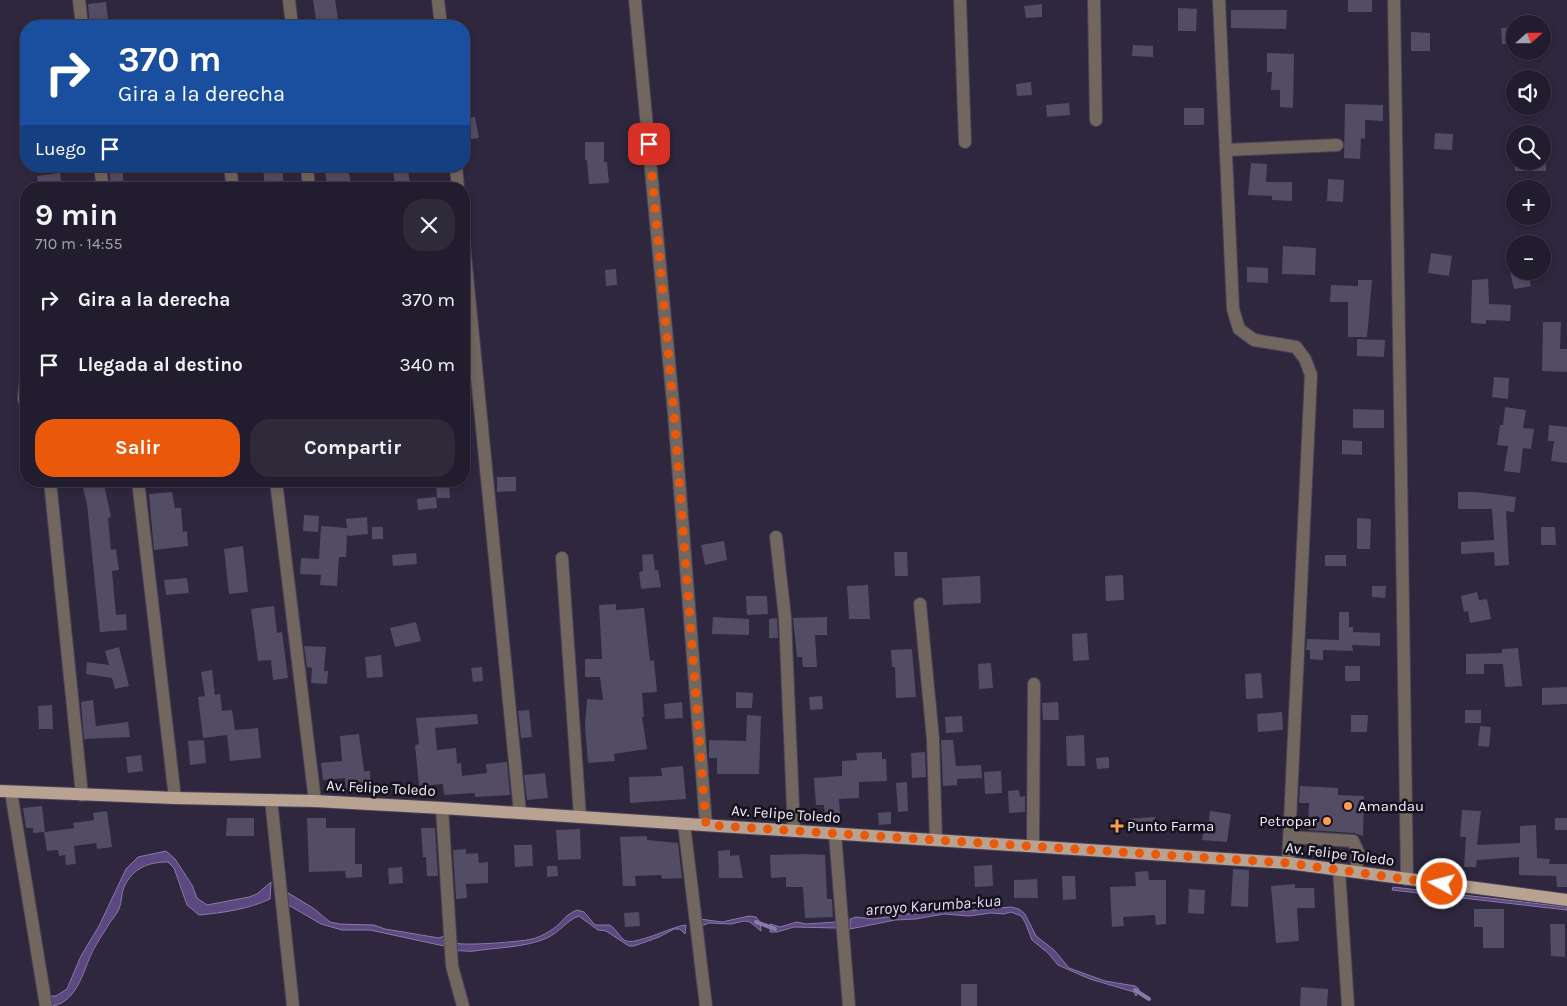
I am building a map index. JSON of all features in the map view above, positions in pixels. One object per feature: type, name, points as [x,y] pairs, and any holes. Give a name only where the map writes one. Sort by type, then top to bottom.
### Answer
[{"type":"main road","name":"Av. Felipe Toledo","points":[[5,791],[175,798],[315,800],[1288,863],[1567,900]]},
{"type":"street","points":[[79,0],[81,20]]},
{"type":"street","points":[[289,0],[291,20]]},
{"type":"street","points":[[438,0],[440,20]]},
{"type":"street","points":[[635,0],[674,414],[706,825]]},
{"type":"street","points":[[960,0],[965,142]]},
{"type":"street","points":[[1094,0],[1096,120]]},
{"type":"street","points":[[1219,0],[1233,309],[1239,329],[1254,340],[1296,347],[1305,358],[1311,375],[1288,863]]},
{"type":"street","points":[[1394,0],[1407,879]]},
{"type":"street","points":[[1226,150],[1337,145]]},
{"type":"street","points":[[470,302],[520,813]]},
{"type":"street","points":[[51,487],[82,794]]},
{"type":"street","points":[[139,487],[175,798]]},
{"type":"street","points":[[277,487],[315,800]]},
{"type":"street","points":[[776,538],[785,618],[794,831]]},
{"type":"street","points":[[562,558],[580,817]]},
{"type":"street","points":[[920,604],[933,739],[936,840]]},
{"type":"street","points":[[1033,846],[1034,684]]},
{"type":"street","points":[[5,791],[46,1006]]},
{"type":"street","points":[[271,800],[293,1006]]},
{"type":"street","points":[[442,808],[452,966],[463,1006]]},
{"type":"street","points":[[684,824],[706,1006]]},
{"type":"street","points":[[835,834],[849,1006]]},
{"type":"street","points":[[1290,837],[1354,842],[1358,852],[1356,872]]},
{"type":"street","points":[[1339,870],[1348,1006]]},
{"type":"shaded area","points":[[166,851],[175,859],[192,885],[197,898],[207,905],[249,897],[257,894],[271,882],[270,899],[235,910],[199,915],[187,905],[174,868],[168,862],[154,863],[142,867],[132,875],[124,887],[119,909],[95,947],[80,982],[64,1001],[57,1005],[49,1006],[47,996],[56,996],[67,989],[81,956],[99,926],[126,869],[138,857]]},
{"type":"shaded area","points":[[1393,887],[1567,907],[1567,910],[1392,890]]},
{"type":"shaded area","points":[[285,891],[313,908],[330,922],[374,925],[385,929],[439,938],[444,936],[444,946],[370,930],[342,930],[321,924],[285,903]]},
{"type":"shaded area","points":[[1011,907],[1019,909],[1025,914],[1036,936],[1054,950],[1069,968],[1105,981],[1135,986],[1139,989],[1136,996],[1134,992],[1090,979],[1058,965],[1048,953],[1032,940],[1021,916],[1011,912],[969,916],[944,914],[895,920],[850,929],[850,919],[856,917],[873,919],[928,911],[964,911]]},
{"type":"shaded area","points":[[577,910],[584,912],[595,925],[610,925],[624,940],[636,941],[686,925],[685,934],[680,929],[674,929],[659,937],[629,946],[606,931],[598,930],[579,916],[547,938],[529,944],[472,951],[455,951],[455,943],[492,943],[537,938],[553,929]]},
{"type":"shaded area","points":[[749,916],[756,917],[760,922],[761,931],[750,922],[744,921],[731,924],[709,923],[699,927],[700,919],[722,922]]},
{"type":"shaded area","points":[[797,922],[806,924],[836,922],[836,928],[794,927],[770,932],[770,924],[780,927]]},
{"type":"building","points":[[313,0],[335,0],[338,19],[316,20]]},
{"type":"building","points":[[1348,0],[1372,0],[1372,12],[1348,12]]},
{"type":"building","points":[[106,2],[108,19],[89,20],[88,4]]},
{"type":"building","points":[[1042,4],[1042,17],[1026,18],[1024,6]]},
{"type":"building","points":[[1178,8],[1197,9],[1196,31],[1178,31]]},
{"type":"building","points":[[1231,10],[1287,10],[1286,29],[1231,28]]},
{"type":"building","points":[[1501,28],[1506,28],[1506,44],[1502,44]]},
{"type":"building","points":[[1411,32],[1430,33],[1430,51],[1411,51]]},
{"type":"building","points":[[1133,45],[1153,46],[1153,57],[1132,56]]},
{"type":"building","points":[[1267,53],[1294,54],[1293,108],[1280,107],[1280,90],[1271,90],[1272,72],[1267,72]]},
{"type":"building","points":[[1031,82],[1032,95],[1017,96],[1016,84]]},
{"type":"building","points":[[1069,103],[1070,115],[1047,117],[1046,105]]},
{"type":"building","points":[[1345,104],[1383,105],[1383,121],[1365,120],[1365,139],[1361,138],[1360,159],[1344,158]]},
{"type":"building","points":[[1184,108],[1204,108],[1204,125],[1184,125]]},
{"type":"building","points":[[475,117],[479,138],[470,139],[470,118]]},
{"type":"building","points":[[1435,133],[1453,134],[1452,150],[1434,149]]},
{"type":"building","points":[[585,142],[604,142],[604,162],[607,162],[609,183],[589,184],[587,160],[585,160]]},
{"type":"building","points":[[1251,163],[1267,164],[1266,182],[1292,182],[1292,201],[1272,200],[1272,196],[1248,195]]},
{"type":"building","points":[[1515,170],[1546,170],[1546,171]]},
{"type":"building","points":[[110,172],[123,172],[124,182],[110,182]]},
{"type":"building","points":[[264,172],[283,172],[283,182],[264,182]]},
{"type":"building","points":[[325,172],[349,172],[350,182],[327,182]]},
{"type":"building","points":[[393,172],[408,172],[410,182],[395,182]]},
{"type":"building","points":[[60,173],[61,182],[38,182],[37,176]]},
{"type":"building","points":[[1328,179],[1344,180],[1343,202],[1327,201]]},
{"type":"building","points":[[1283,246],[1316,248],[1315,275],[1282,274]]},
{"type":"building","points":[[1431,253],[1452,256],[1449,276],[1428,273]]},
{"type":"building","points":[[1247,267],[1268,268],[1268,283],[1247,282]]},
{"type":"building","points":[[616,269],[617,285],[606,286],[605,270]]},
{"type":"building","points":[[1488,279],[1489,304],[1511,305],[1510,321],[1486,320],[1486,324],[1471,323],[1472,280]]},
{"type":"building","points":[[1358,280],[1372,280],[1367,337],[1348,337],[1348,302],[1330,302],[1331,285],[1358,286]]},
{"type":"building","points":[[1512,280],[1530,280],[1531,286],[1514,289]]},
{"type":"building","points":[[1543,322],[1561,322],[1560,349],[1567,349],[1567,372],[1542,371]]},
{"type":"building","points":[[1357,339],[1385,340],[1384,357],[1357,356]]},
{"type":"building","points":[[1494,377],[1509,378],[1508,399],[1492,397]]},
{"type":"building","points":[[1505,407],[1526,410],[1523,428],[1534,429],[1531,449],[1523,448],[1520,473],[1504,471],[1508,446],[1497,445],[1500,425],[1503,425]]},
{"type":"building","points":[[1353,409],[1384,410],[1384,428],[1353,428]]},
{"type":"building","points":[[1549,425],[1567,427],[1567,463],[1551,461],[1554,441],[1548,441]]},
{"type":"building","points":[[1342,440],[1362,441],[1362,455],[1342,454]]},
{"type":"building","points":[[497,477],[516,477],[516,491],[497,492]]},
{"type":"building","points":[[105,487],[111,517],[108,518],[111,550],[116,549],[119,570],[112,571],[116,615],[126,614],[127,630],[100,632],[87,504],[83,488]]},
{"type":"building","points":[[436,487],[449,487],[450,498],[437,498]]},
{"type":"building","points":[[172,492],[175,508],[181,508],[183,532],[187,531],[188,546],[154,550],[149,494]]},
{"type":"building","points":[[1458,492],[1516,497],[1514,512],[1506,511],[1509,565],[1495,566],[1494,552],[1461,554],[1461,542],[1494,540],[1492,509],[1458,509]]},
{"type":"building","points":[[436,497],[437,508],[418,510],[417,499]]},
{"type":"building","points":[[304,515],[319,516],[318,532],[303,531]]},
{"type":"building","points":[[367,517],[368,534],[348,536],[347,534],[346,557],[339,557],[337,586],[320,585],[321,575],[300,574],[301,558],[319,559],[321,526],[347,528],[346,519]]},
{"type":"building","points":[[1357,518],[1371,519],[1370,549],[1357,549]]},
{"type":"building","points":[[372,527],[383,527],[383,539],[372,539]]},
{"type":"building","points":[[1541,527],[1555,527],[1556,545],[1541,545]]},
{"type":"building","points":[[724,541],[727,560],[705,565],[701,545]]},
{"type":"building","points":[[243,546],[248,592],[229,594],[224,549]]},
{"type":"building","points":[[894,552],[907,552],[908,576],[895,576]]},
{"type":"building","points":[[416,553],[417,564],[393,566],[392,555]]},
{"type":"building","points":[[653,554],[655,570],[658,570],[661,587],[641,589],[639,572],[643,571],[642,555]]},
{"type":"building","points":[[1325,555],[1346,555],[1346,566],[1325,566]]},
{"type":"building","points":[[1123,575],[1124,600],[1106,601],[1105,576]]},
{"type":"building","points":[[980,576],[981,603],[943,605],[942,578]]},
{"type":"building","points":[[187,578],[189,593],[166,595],[164,580]]},
{"type":"building","points":[[868,585],[870,619],[849,619],[847,586]]},
{"type":"building","points":[[1372,586],[1386,586],[1385,598],[1372,597]]},
{"type":"building","points":[[1477,592],[1479,600],[1487,599],[1491,619],[1470,623],[1468,611],[1464,612],[1461,596]]},
{"type":"building","points":[[746,596],[767,596],[768,614],[747,615]]},
{"type":"building","points":[[616,604],[616,610],[644,608],[650,661],[654,660],[657,692],[642,693],[644,717],[642,717],[647,749],[614,754],[615,761],[588,763],[585,726],[587,699],[603,700],[600,677],[585,677],[585,659],[602,659],[599,605]]},
{"type":"building","points":[[274,606],[277,633],[282,632],[288,678],[273,680],[271,660],[258,661],[251,609]]},
{"type":"building","points":[[1339,612],[1349,612],[1349,627],[1353,627],[1353,632],[1380,633],[1380,646],[1352,645],[1353,651],[1323,650],[1323,660],[1310,659],[1310,650],[1306,650],[1307,639],[1339,640]]},
{"type":"building","points":[[713,617],[749,619],[749,635],[712,634]]},
{"type":"building","points":[[827,617],[827,635],[815,635],[817,667],[803,667],[802,657],[797,657],[793,618]]},
{"type":"building","points":[[777,618],[778,638],[769,638],[769,619]]},
{"type":"building","points":[[416,622],[421,641],[395,647],[390,628]]},
{"type":"building","points":[[1087,633],[1089,660],[1073,661],[1072,634]]},
{"type":"building","points":[[304,646],[326,647],[324,671],[328,671],[327,684],[311,683],[312,668],[307,667]]},
{"type":"building","points":[[119,647],[129,686],[115,689],[112,678],[86,674],[87,662],[109,665],[105,651]]},
{"type":"building","points":[[1518,648],[1522,686],[1505,687],[1503,664],[1484,664],[1484,674],[1466,674],[1466,654],[1502,653],[1502,649]]},
{"type":"building","points":[[912,649],[916,697],[896,698],[895,667],[892,667],[891,650]]},
{"type":"building","points":[[381,655],[383,677],[367,678],[365,657]]},
{"type":"building","points":[[991,663],[993,688],[979,689],[978,664]]},
{"type":"building","points":[[1345,666],[1360,666],[1360,681],[1345,681]]},
{"type":"building","points":[[482,667],[483,681],[473,682],[471,668]]},
{"type":"building","points":[[212,670],[215,695],[220,694],[222,711],[232,710],[235,730],[258,728],[261,758],[230,761],[227,735],[203,738],[198,697],[205,696],[201,672]]},
{"type":"building","points":[[1261,673],[1263,698],[1246,699],[1245,674]]},
{"type":"building","points":[[1567,687],[1567,704],[1542,705],[1542,688]]},
{"type":"building","points":[[736,692],[753,693],[752,708],[736,708]]},
{"type":"building","points":[[822,696],[823,709],[810,710],[809,697]]},
{"type":"building","points":[[93,700],[96,726],[128,722],[130,737],[84,739],[81,702]]},
{"type":"building","points":[[682,702],[683,718],[665,719],[664,704]]},
{"type":"building","points":[[1058,702],[1059,720],[1043,720],[1042,703]]},
{"type":"building","points":[[52,705],[53,729],[39,729],[38,706]]},
{"type":"building","points":[[529,710],[532,737],[521,738],[518,711]]},
{"type":"building","points":[[1465,710],[1481,710],[1481,723],[1465,723]]},
{"type":"building","points":[[1282,712],[1283,730],[1258,732],[1257,714]]},
{"type":"building","points":[[477,714],[478,724],[435,728],[437,750],[456,748],[457,764],[461,763],[462,776],[487,773],[486,764],[507,762],[510,795],[475,797],[475,793],[444,795],[443,784],[419,786],[415,745],[419,744],[416,718]]},
{"type":"building","points":[[747,715],[761,716],[759,774],[717,774],[717,758],[709,758],[709,740],[746,741]]},
{"type":"building","points":[[1351,715],[1368,715],[1367,732],[1351,732]]},
{"type":"building","points":[[962,716],[963,732],[946,733],[945,717]]},
{"type":"building","points":[[1480,726],[1491,727],[1489,747],[1478,746]]},
{"type":"building","points":[[359,734],[364,771],[370,771],[371,788],[346,790],[345,778],[323,780],[321,763],[342,761],[340,736]]},
{"type":"building","points":[[1084,735],[1085,766],[1067,766],[1066,736]]},
{"type":"building","points":[[204,740],[206,763],[190,765],[188,741]]},
{"type":"building","points":[[941,740],[953,740],[956,766],[981,765],[982,778],[957,779],[957,785],[943,786]]},
{"type":"building","points":[[882,752],[882,759],[886,759],[887,781],[859,782],[859,798],[839,799],[840,815],[825,816],[824,805],[816,805],[814,778],[842,776],[842,761],[857,760],[856,753]]},
{"type":"building","points":[[925,752],[926,777],[912,778],[911,753]]},
{"type":"building","points":[[141,755],[143,771],[128,773],[126,757]]},
{"type":"building","points":[[1109,757],[1109,768],[1097,769],[1096,758]]},
{"type":"building","points":[[683,766],[686,799],[630,803],[629,777],[662,776],[661,768]]},
{"type":"building","points":[[1001,771],[1002,793],[985,794],[984,772]]},
{"type":"building","points":[[545,773],[548,798],[527,800],[524,775]]},
{"type":"building","points":[[907,782],[908,811],[898,812],[896,783]]},
{"type":"building","points":[[1300,786],[1338,788],[1338,795],[1364,796],[1363,836],[1354,833],[1308,830],[1309,803],[1299,803]]},
{"type":"building","points":[[1019,790],[1020,797],[1025,796],[1025,812],[1009,813],[1008,791]]},
{"type":"building","points":[[42,806],[45,832],[74,828],[73,823],[94,820],[93,813],[107,811],[112,847],[97,849],[96,843],[74,846],[76,864],[66,865],[65,855],[59,856],[58,850],[47,851],[44,832],[33,833],[33,828],[26,828],[23,808]]},
{"type":"building","points":[[1462,810],[1481,811],[1477,845],[1520,843],[1520,826],[1536,825],[1537,858],[1550,859],[1549,864],[1567,864],[1567,887],[1557,887],[1556,876],[1519,875],[1519,857],[1477,860],[1476,867],[1464,867],[1466,837],[1460,837]]},
{"type":"building","points":[[1210,811],[1231,814],[1227,842],[1202,840],[1204,827],[1208,828]]},
{"type":"building","points":[[891,812],[891,824],[879,825],[878,813]]},
{"type":"building","points":[[1155,817],[1155,828],[1128,830],[1127,819]]},
{"type":"building","points":[[227,818],[254,818],[254,836],[226,836]]},
{"type":"building","points":[[307,818],[326,818],[326,828],[355,828],[355,864],[362,864],[362,877],[346,878],[345,871],[309,872]]},
{"type":"building","points":[[1555,818],[1567,818],[1567,830],[1555,830]]},
{"type":"building","points":[[421,828],[435,828],[438,876],[427,876],[426,857],[423,857]]},
{"type":"building","points":[[580,829],[581,859],[558,860],[556,830]]},
{"type":"building","points":[[647,836],[647,840],[678,843],[682,878],[662,879],[661,875],[635,876],[636,886],[623,886],[620,837]]},
{"type":"building","points":[[514,845],[532,845],[533,866],[515,867]]},
{"type":"building","points":[[466,849],[466,854],[478,853],[479,863],[488,862],[488,883],[466,884],[467,898],[456,899],[453,850]]},
{"type":"building","points":[[730,850],[730,856],[739,855],[743,878],[719,878],[718,851]]},
{"type":"building","points":[[770,855],[825,855],[827,899],[832,899],[833,917],[805,918],[803,887],[786,887],[786,877],[771,878]]},
{"type":"building","points":[[992,865],[993,886],[975,887],[974,866]]},
{"type":"building","points":[[547,866],[557,866],[558,876],[547,877]]},
{"type":"building","points":[[402,867],[403,883],[389,884],[388,868]]},
{"type":"building","points":[[1233,869],[1249,870],[1248,907],[1231,906]]},
{"type":"building","points":[[1148,871],[1149,880],[1166,880],[1166,924],[1156,925],[1155,915],[1123,917],[1124,926],[1112,927],[1110,887],[1136,886],[1135,872]]},
{"type":"building","points":[[1062,876],[1075,876],[1076,899],[1063,900]]},
{"type":"building","points":[[1037,879],[1038,898],[1014,898],[1014,880]]},
{"type":"building","points":[[1295,884],[1295,888],[1314,888],[1315,908],[1297,908],[1299,941],[1276,943],[1271,886]]},
{"type":"building","points":[[1189,889],[1205,890],[1204,914],[1188,913]]},
{"type":"building","points":[[1474,909],[1504,909],[1504,948],[1483,948],[1483,927],[1474,927]]},
{"type":"building","points":[[639,912],[640,926],[625,927],[624,913]]},
{"type":"building","points":[[1550,924],[1565,924],[1565,957],[1551,956]]},
{"type":"building","points":[[961,984],[977,984],[977,1006],[961,1006]]},
{"type":"building","points":[[1301,987],[1328,989],[1327,1006],[1300,1006]]},
{"type":"waterway","name":"arroyo Karumba-kua","points":[[756,922],[775,929]]},
{"type":"waterway","name":"arroyo Karumba-kua","points":[[1135,990],[1149,999]]},
{"type":"place","name":"Amandau","points":[[1348,806]]},
{"type":"place","name":"Petropar","points":[[1327,821]]},
{"type":"place","name":"Punto Farma","points":[[1117,826]]},
{"type":"route","points":[[649,144],[674,414],[706,825],[1288,863],[1442,884]]}]
